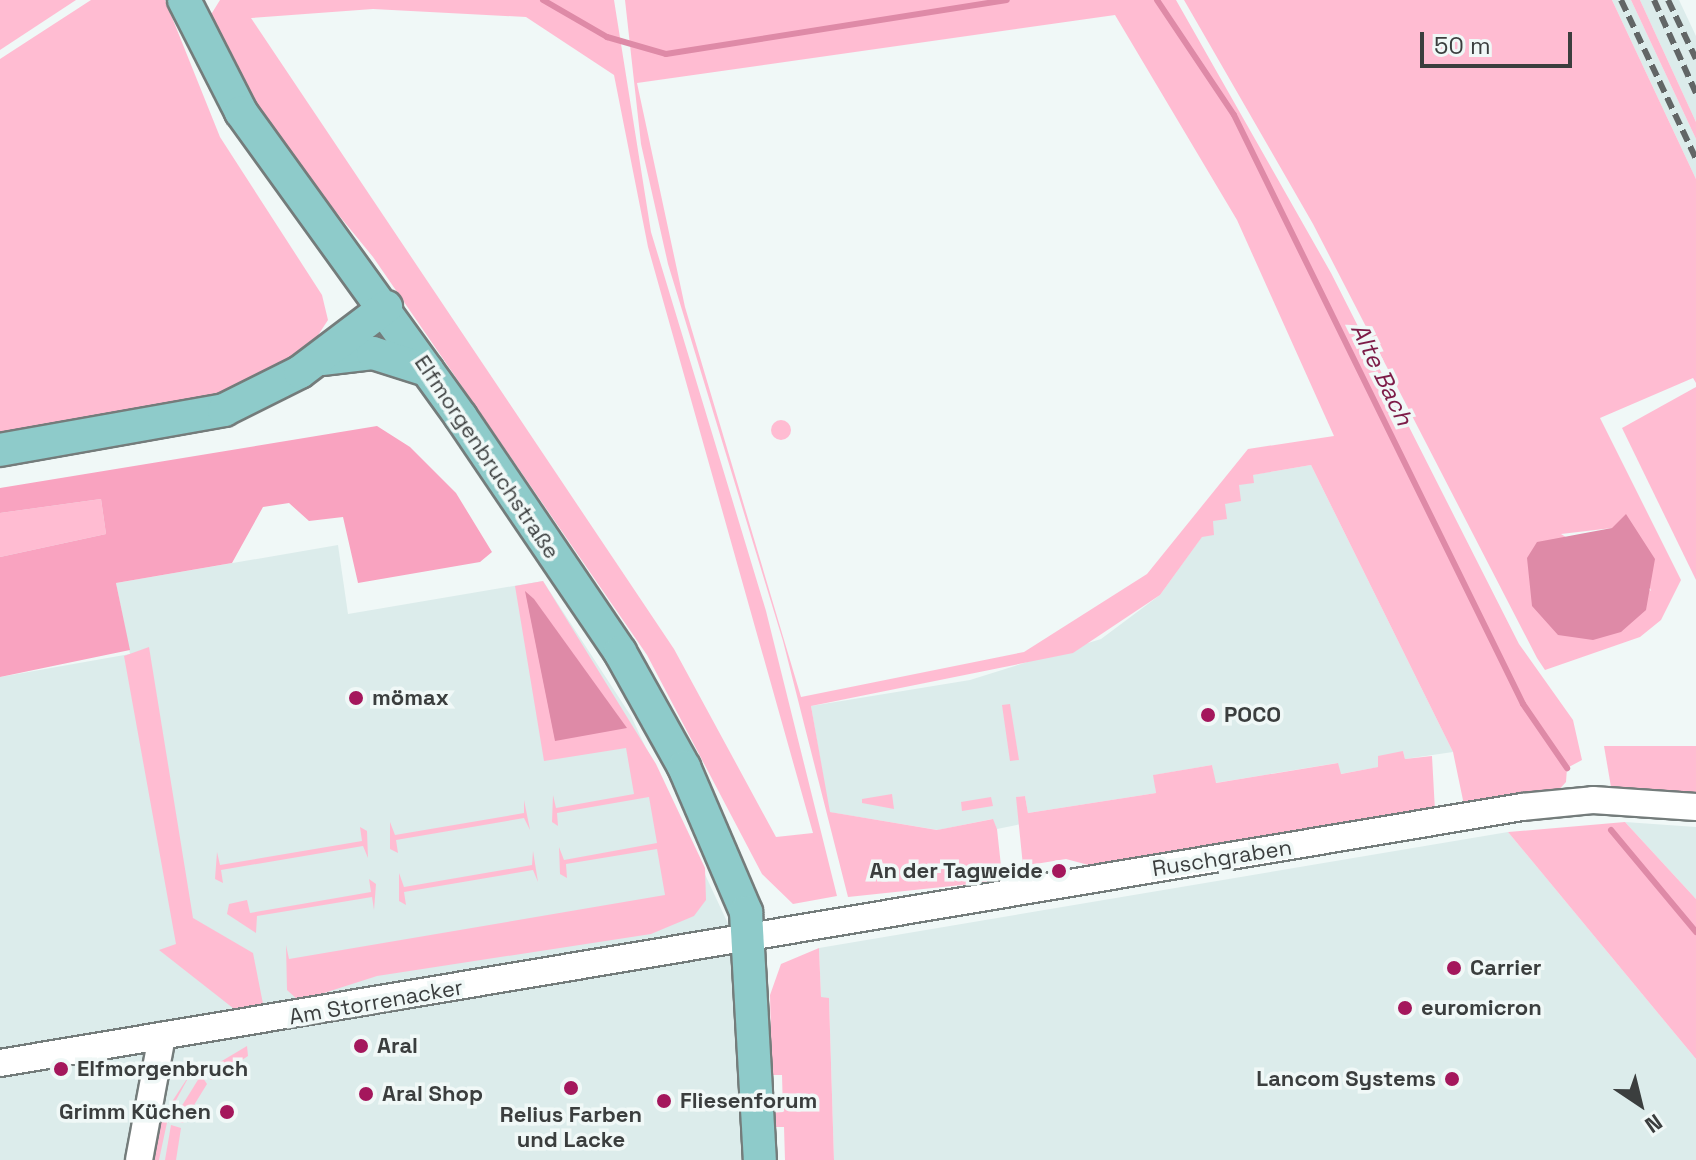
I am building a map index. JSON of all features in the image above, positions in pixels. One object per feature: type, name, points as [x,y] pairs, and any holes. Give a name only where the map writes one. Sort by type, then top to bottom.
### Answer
[{"type":"main road","name":"Elfmorgenbruchstraße","points":[[184,0],[241,112],[386,307],[643,693],[728,862],[750,936]]},
{"type":"main road","points":[[0,450],[196,418],[253,398],[319,359],[386,307]]},
{"type":"main road","points":[[319,359],[373,353],[427,370]]},
{"type":"main road","points":[[750,936],[760,1160]]},
{"type":"street","name":"Ruschgraben","points":[[750,936],[1522,807],[1593,800],[1696,807]]},
{"type":"street","name":"Am Storrenacker","points":[[0,1063],[750,936]]},
{"type":"street","points":[[139,1160],[162,1036]]},
{"type":"shaded area","points":[[0,0],[76,0],[0,50]]},
{"type":"shaded area","points":[[91,0],[165,0],[220,137],[322,295],[328,320],[305,355],[224,394],[170,412],[0,437],[0,59]]},
{"type":"shaded area","points":[[220,0],[614,0],[651,232],[766,611],[837,896],[793,904],[762,874],[647,655],[373,257],[265,125],[207,21]],"holes":[[[373,9],[526,17],[614,75],[648,247],[813,833],[776,837],[674,649],[251,18]]]},
{"type":"shaded area","points":[[625,0],[1176,0],[1331,273],[1519,644],[1573,720],[1582,760],[1567,768],[1566,782],[1556,793],[1464,805],[1453,752],[1311,465],[1253,475],[1254,483],[1239,485],[1241,501],[1225,504],[1227,519],[1213,521],[1214,535],[1202,537],[1160,595],[1073,653],[811,706],[830,812],[937,830],[993,819],[997,829],[1001,866],[990,882],[848,897],[783,641],[668,264],[641,144]],"holes":[[[1115,15],[1237,220],[1334,436],[1248,449],[1147,574],[1024,652],[801,697],[685,307],[637,83]]]},
{"type":"shaded area","points":[[1184,0],[1612,0],[1696,179],[1696,383],[1693,378],[1600,418],[1681,580],[1661,620],[1640,637],[1545,670],[1313,224]],"holes":[[[1612,528],[1646,576],[1651,591],[1561,534]]]},
{"type":"shaded area","points":[[1612,0],[1631,0],[1696,139],[1696,179]]},
{"type":"shaded area","points":[[1631,0],[1640,0],[1696,122],[1696,139]]},
{"type":"shaded area","points":[[1640,0],[1679,0],[1696,36],[1696,122]]},
{"type":"shaded area","points":[[1696,387],[1696,580],[1622,428]]},
{"type":"shaded area","points":[[781,420],[788,423],[791,430],[788,437],[781,440],[774,437],[771,430],[774,423]]},
{"type":"shaded area","points":[[377,426],[410,447],[456,493],[492,552],[480,562],[358,583],[343,517],[309,521],[289,503],[263,507],[232,563],[116,583],[130,650],[0,677],[0,557],[106,534],[101,499],[0,513],[0,488]]},
{"type":"shaded area","points":[[1311,465],[1453,752],[1405,759],[1403,751],[1379,767],[1340,774],[1337,763],[1215,783],[1212,765],[1154,775],[1156,793],[1028,813],[1025,796],[1017,797],[1021,824],[997,829],[992,819],[938,830],[829,812],[811,706],[970,680],[1101,639],[1160,595],[1239,485],[1252,475]]},
{"type":"shaded area","points":[[101,499],[106,534],[0,557],[0,513]]},
{"type":"shaded area","points":[[1626,514],[1655,559],[1646,610],[1621,632],[1593,640],[1558,635],[1532,606],[1527,558],[1537,542],[1612,528]]},
{"type":"shaded area","points":[[338,545],[348,614],[543,581],[631,716],[745,960],[751,1160],[0,1160],[0,677],[130,654],[116,583]]},
{"type":"shaded area","points":[[543,581],[656,764],[705,868],[706,900],[694,916],[651,934],[377,976],[299,1001],[287,990],[286,945],[289,959],[665,895],[657,849],[566,864],[567,878],[560,874],[559,847],[564,860],[657,843],[649,797],[557,813],[558,826],[552,822],[553,795],[556,808],[634,794],[626,748],[544,761],[515,586]]},
{"type":"shaded area","points":[[525,591],[534,599],[627,728],[555,741]]},
{"type":"shaded area","points":[[149,647],[193,918],[253,953],[264,1009],[238,1012],[159,950],[176,944],[124,656]]},
{"type":"shaded area","points":[[1010,704],[1019,760],[1010,761],[1002,705]]},
{"type":"shaded area","points":[[1604,746],[1696,746],[1696,795],[1611,787]]},
{"type":"shaded area","points":[[1403,751],[1405,759],[1432,756],[1435,811],[1096,867],[1066,859],[1023,866],[1016,797],[1025,796],[1028,813],[1156,793],[1153,775],[1212,765],[1216,783],[1338,763],[1341,774],[1378,767],[1378,756]]},
{"type":"shaded area","points":[[892,794],[894,809],[862,803],[862,799]]},
{"type":"shaded area","points":[[991,797],[993,806],[962,811],[961,802]]},
{"type":"shaded area","points":[[524,800],[530,830],[524,818],[396,840],[398,853],[390,849],[390,822],[395,835],[524,813]]},
{"type":"shaded area","points":[[1625,822],[1696,827],[1696,899]]},
{"type":"shaded area","points":[[1625,822],[1696,899],[1696,1059],[1508,832]]},
{"type":"shaded area","points":[[360,827],[367,831],[368,858],[363,846],[221,870],[223,883],[215,879],[217,852],[220,865],[362,841]]},
{"type":"shaded area","points":[[1508,832],[1696,1059],[1696,1160],[834,1160],[829,998],[821,998],[819,948]]},
{"type":"shaded area","points":[[533,851],[538,882],[533,870],[404,892],[406,905],[399,901],[399,873],[404,887],[532,865]]},
{"type":"shaded area","points":[[369,879],[376,884],[374,910],[372,897],[257,916],[256,933],[227,914],[229,904],[247,900],[250,913],[371,892]]},
{"type":"shaded area","points":[[819,948],[821,997],[829,998],[834,1160],[785,1160],[784,1127],[770,1127],[769,1113],[783,1112],[782,1075],[772,1075],[770,995],[781,964]]},
{"type":"shaded area","points":[[247,1046],[248,1056],[211,1080],[205,1071]]},
{"type":"shaded area","points":[[192,1071],[169,1113],[159,1160],[151,1160],[160,1120]]},
{"type":"shaded area","points":[[201,1075],[207,1084],[183,1123],[173,1120]]},
{"type":"shaded area","points":[[171,1125],[181,1128],[176,1160],[165,1160]]},
{"type":"waterway","name":"Alte Bach","points":[[543,0],[607,37],[666,54],[1007,0]]},
{"type":"waterway","name":"Alte Bach","points":[[1157,0],[1234,115],[1523,704],[1567,768]]},
{"type":"waterway","name":"Alte Bach","points":[[1611,830],[1696,932]]},
{"type":"railway","points":[[1621,0],[1696,159]]},
{"type":"railway","points":[[1654,0],[1696,93]]},
{"type":"railway","points":[[1668,0],[1696,59]]},
{"type":"place","name":"mömax","points":[[356,698]]},
{"type":"place","name":"POCO","points":[[1208,715]]},
{"type":"place","name":"An der Tagweide","points":[[1059,871]]},
{"type":"place","name":"Carrier","points":[[1454,968]]},
{"type":"place","name":"euromicron","points":[[1405,1008]]},
{"type":"place","name":"Aral","points":[[361,1046]]},
{"type":"place","name":"Elfmorgenbruch","points":[[61,1069]]},
{"type":"place","name":"Lancom Systems","points":[[1452,1079]]},
{"type":"place","name":"Relius Farben und Lacke","points":[[571,1088]]},
{"type":"place","name":"Aral Shop","points":[[366,1094]]},
{"type":"place","name":"Fliesenforum","points":[[664,1101]]},
{"type":"place","name":"Grimm Küchen","points":[[227,1112]]}]
